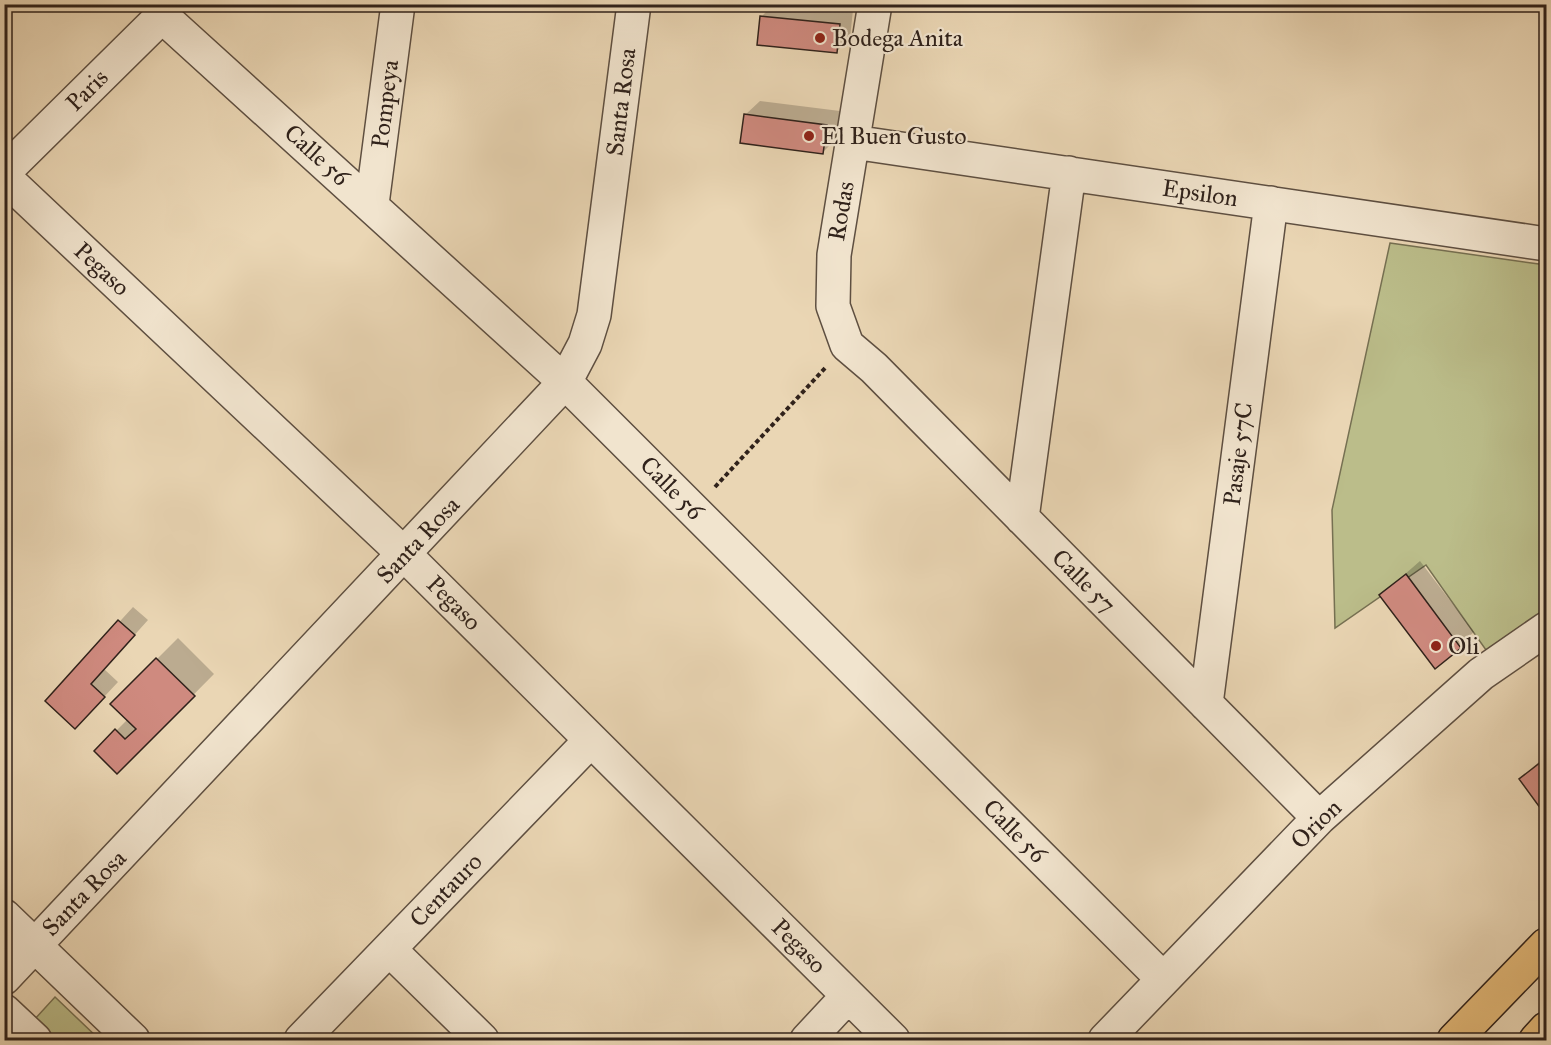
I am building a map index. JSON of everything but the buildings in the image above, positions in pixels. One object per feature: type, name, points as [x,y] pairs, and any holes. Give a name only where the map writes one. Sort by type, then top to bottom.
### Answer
[{"type":"main road","points":[[1454,1041],[1546,945]]},
{"type":"main road","points":[[1536,1041],[1546,1029]]},
{"type":"street","name":"Pompeya","points":[[372,204],[398,4]]},
{"type":"street","name":"Santa Rosa","points":[[4,978],[565,382],[585,344],[594,315],[634,4]]},
{"type":"street","name":"Rodas","points":[[848,345],[833,306],[833,265],[875,4]]},
{"type":"street","name":"Calle 56","points":[[162,10],[565,382],[1163,979]]},
{"type":"street","name":"Paris","points":[[4,172],[162,10]]},
{"type":"street","name":"Epsilon","points":[[853,142],[1546,243]]},
{"type":"street","points":[[1022,518],[1069,173]]},
{"type":"street","name":"Pegaso","points":[[4,177],[404,554],[893,1041]]},
{"type":"street","name":"Pasaje 57C","points":[[1206,704],[1271,203]]},
{"type":"street","name":"Calle 57","points":[[848,345],[1319,818]]},
{"type":"street","name":"Orion","points":[[1105,1041],[1319,818],[1481,674],[1546,629]]},
{"type":"street","name":"Centauro","points":[[301,1041],[591,740]]},
{"type":"street","points":[[4,916],[133,1041]]},
{"type":"street","points":[[389,950],[482,1041]]},
{"type":"street","points":[[807,1041],[848,996]]},
{"type":"street","points":[[4,1011],[35,1041]]},
{"type":"path","points":[[693,510],[848,345]]},
{"type":"green space","points":[[1390,243],[1546,265],[1546,609],[1486,650],[1426,565],[1335,628],[1332,510]]},
{"type":"green space","points":[[55,997],[100,1040],[55,1040],[34,1020]]},
{"type":"place","name":"Bodega Anita","points":[[820,38]]},
{"type":"place","name":"El Buen Gusto","points":[[809,136]]},
{"type":"place","name":"Oli","points":[[1436,646]]}]
